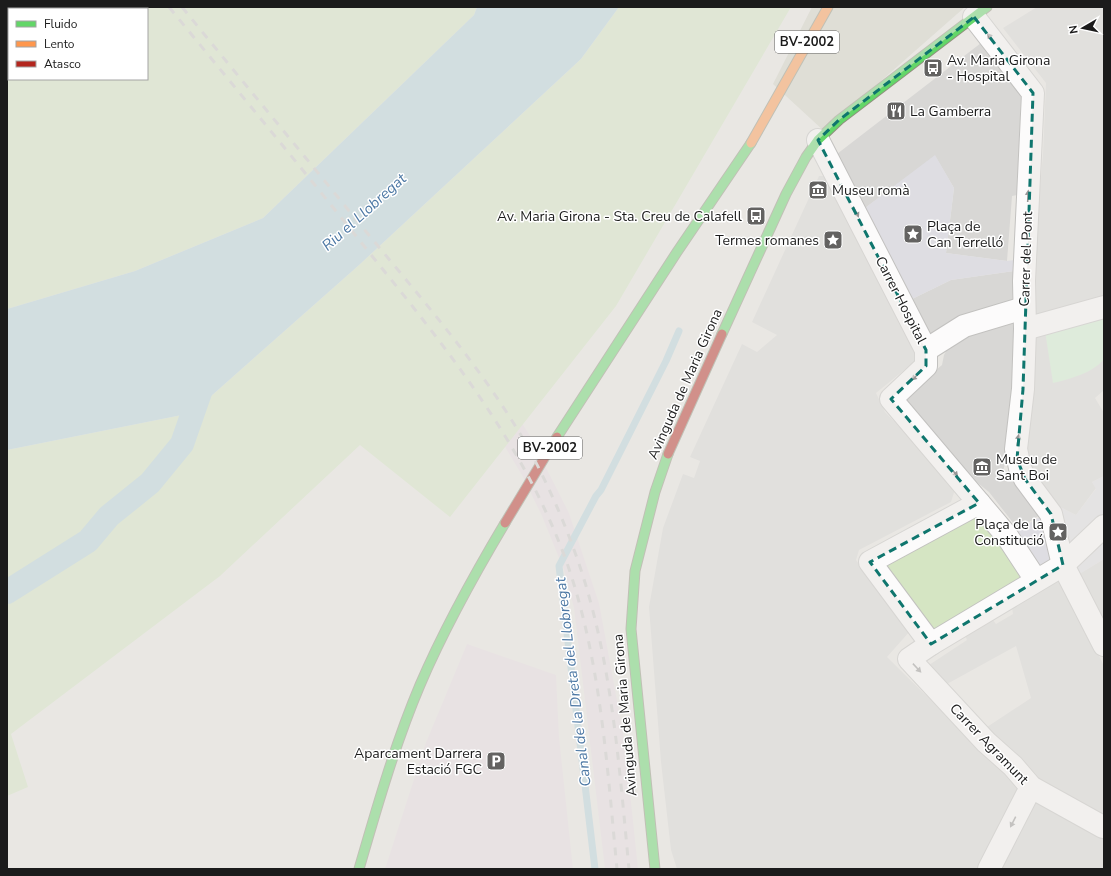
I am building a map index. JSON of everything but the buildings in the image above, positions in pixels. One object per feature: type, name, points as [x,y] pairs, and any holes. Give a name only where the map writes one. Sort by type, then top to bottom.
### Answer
[{"type":"main road","name":"BV-2002","points":[[359,869],[385,781],[420,685],[450,621],[481,563],[570,416],[677,252],[748,148],[828,7]]},
{"type":"main road","name":"Avinguda de Maria Girona","points":[[655,869],[630,629],[635,571],[643,535],[655,492],[678,429],[786,194],[806,157],[818,140],[839,120],[981,12]]},
{"type":"street","name":"Carrer del Pont","points":[[981,12],[1033,93],[1024,281],[1025,329],[1023,389],[1016,449],[1017,459],[1025,479],[1049,511],[1067,572]]},
{"type":"street","name":"Carrer Hospital","points":[[818,140],[926,350],[926,366],[891,400],[1007,536],[1034,581]]},
{"type":"street","points":[[1025,329],[1104,307]]},
{"type":"street","points":[[926,350],[964,326],[1024,308]]},
{"type":"street","points":[[979,503],[870,562],[931,644],[1034,581],[1067,572],[1104,526]]},
{"type":"street","points":[[1067,572],[1104,645]]},
{"type":"street","name":"Carrer Agramunt","points":[[931,644],[909,659],[986,742],[1013,766],[1030,787],[1103,827]]},
{"type":"street","points":[[989,869],[1030,787]]},
{"type":"highlighted area","points":[[974,17],[1033,93],[1023,389],[1017,459],[1025,479],[1051,514],[1063,565],[931,644],[870,562],[979,503],[891,399],[926,366],[926,350],[818,140],[839,120]]},
{"type":"shaded area","points":[[812,7],[965,7],[824,131],[773,84]]},
{"type":"shaded area","points":[[1037,7],[1104,7],[1104,301],[1029,318],[1043,154],[1046,83],[1003,28]]},
{"type":"shaded area","points":[[981,43],[1021,95],[1017,195],[1012,196],[1007,261],[946,253],[954,188],[935,156],[865,208],[837,154]]},
{"type":"shaded area","name":"Plaça de Can Terrelló","points":[[935,155],[954,188],[946,253],[1007,261],[1014,260],[1014,271],[951,280],[910,300],[865,208]]},
{"type":"shaded area","points":[[819,176],[829,176],[916,348],[914,362],[876,393],[885,412],[956,486],[951,502],[859,550],[856,560],[899,619],[910,631],[887,657],[966,735],[1016,780],[1022,794],[983,869],[677,869],[671,850],[661,762],[649,607],[663,528],[683,474],[694,478],[700,461],[690,457],[742,344],[757,352],[777,335],[752,322]]},
{"type":"shaded area","points":[[1014,271],[1012,304],[928,337],[910,300],[951,280]]},
{"type":"shaded area","points":[[1104,312],[1104,390],[1095,398],[1104,413],[1104,476],[1092,482],[1096,488],[1076,515],[1058,506],[1025,461],[1030,339]]},
{"type":"shaded area","points":[[1014,315],[1016,345],[1009,449],[1003,471],[1020,482],[1040,515],[1018,529],[989,492],[969,476],[903,398],[942,365],[944,355],[950,344]]},
{"type":"shaded area","points":[[502,393],[529,434],[569,513],[599,603],[625,744],[638,869],[605,869],[574,608],[564,570],[542,516],[523,477],[501,440]]},
{"type":"shaded area","name":"Plaça de la Constitució","points":[[1104,476],[1104,559],[1063,584],[1058,573],[1034,586],[1003,539],[1058,506],[1076,515],[1096,489],[1092,482]]},
{"type":"shaded area","points":[[1104,559],[1104,624],[1079,574]]},
{"type":"shaded area","points":[[1058,572],[1104,666],[1104,821],[1029,777],[1032,772],[987,727],[1031,698],[1016,646],[947,684],[929,665],[967,640],[965,635],[993,620],[996,624],[1013,614],[1012,607]]},
{"type":"shaded area","name":"Aparcament Darrera Estació FGC","points":[[467,644],[556,675],[559,737],[573,869],[385,869],[425,745]]},
{"type":"shaded area","points":[[1042,799],[1104,829],[1104,869],[995,869],[1011,839],[1016,841],[1032,802]]},
{"type":"green space","points":[[7,7],[477,7],[474,15],[263,218],[135,271],[7,309]]},
{"type":"green space","points":[[619,7],[791,7],[616,306],[450,517],[360,445],[220,576],[11,734],[28,787],[7,796],[7,450],[192,413],[358,266],[581,59]]},
{"type":"green space","points":[[1104,315],[1104,359],[1088,372],[1053,383],[1045,331],[1080,325]]},
{"type":"green space","points":[[979,511],[1026,574],[933,630],[879,563]]},
{"type":"water","name":"Riu el Llobregat","points":[[477,7],[619,7],[581,59],[358,266],[192,413],[7,450],[7,309],[135,271],[263,218],[474,15]]},
{"type":"waterway","name":"Canal de la Dreta del Llobregat","points":[[595,869],[559,566],[596,496],[601,490],[666,361],[679,331]]},
{"type":"waterway","name":"Canal de la Dreta del Llobregat","points":[[7,592],[88,541],[109,516],[150,483],[182,444],[204,381]]},
{"type":"railway","points":[[169,7],[322,193],[429,328],[483,401],[530,479],[550,520],[567,563],[588,638],[606,753],[617,869]]},
{"type":"railway","points":[[182,7],[443,325],[499,401],[534,458],[571,541],[589,596],[598,634],[612,712],[622,791],[629,869]]},
{"type":"traffic: fast","points":[[722,334],[786,194],[806,157],[818,140],[839,120],[987,7]]},
{"type":"traffic: fast","points":[[557,437],[677,252],[751,143]]},
{"type":"traffic: fast","points":[[655,869],[631,629],[635,571],[655,492],[668,454]]},
{"type":"traffic: fast","points":[[359,869],[394,753],[420,685],[460,602],[505,523]]},
{"type":"traffic: slow","points":[[751,143],[828,7]]},
{"type":"traffic: jam","points":[[668,454],[722,334]]},
{"type":"traffic: jam","points":[[505,523],[557,437]]},
{"type":"place","name":"Av. Maria Girona - Hospital","points":[[933,68]]},
{"type":"place","name":"La Gamberra","points":[[896,111]]},
{"type":"place","name":"Museu romà","points":[[818,190]]},
{"type":"place","name":"Av. Maria Girona - Sta. Creu de Calafell","points":[[756,216]]},
{"type":"place","name":"Plaça de Can Terrelló","points":[[913,234]]},
{"type":"place","name":"Termes romanes","points":[[833,240]]},
{"type":"place","name":"Museu de Sant Boi","points":[[982,467]]},
{"type":"place","name":"Plaça de la Constitució","points":[[1058,532]]},
{"type":"place","name":"Aparcament Darrera Estació FGC","points":[[496,761]]}]
